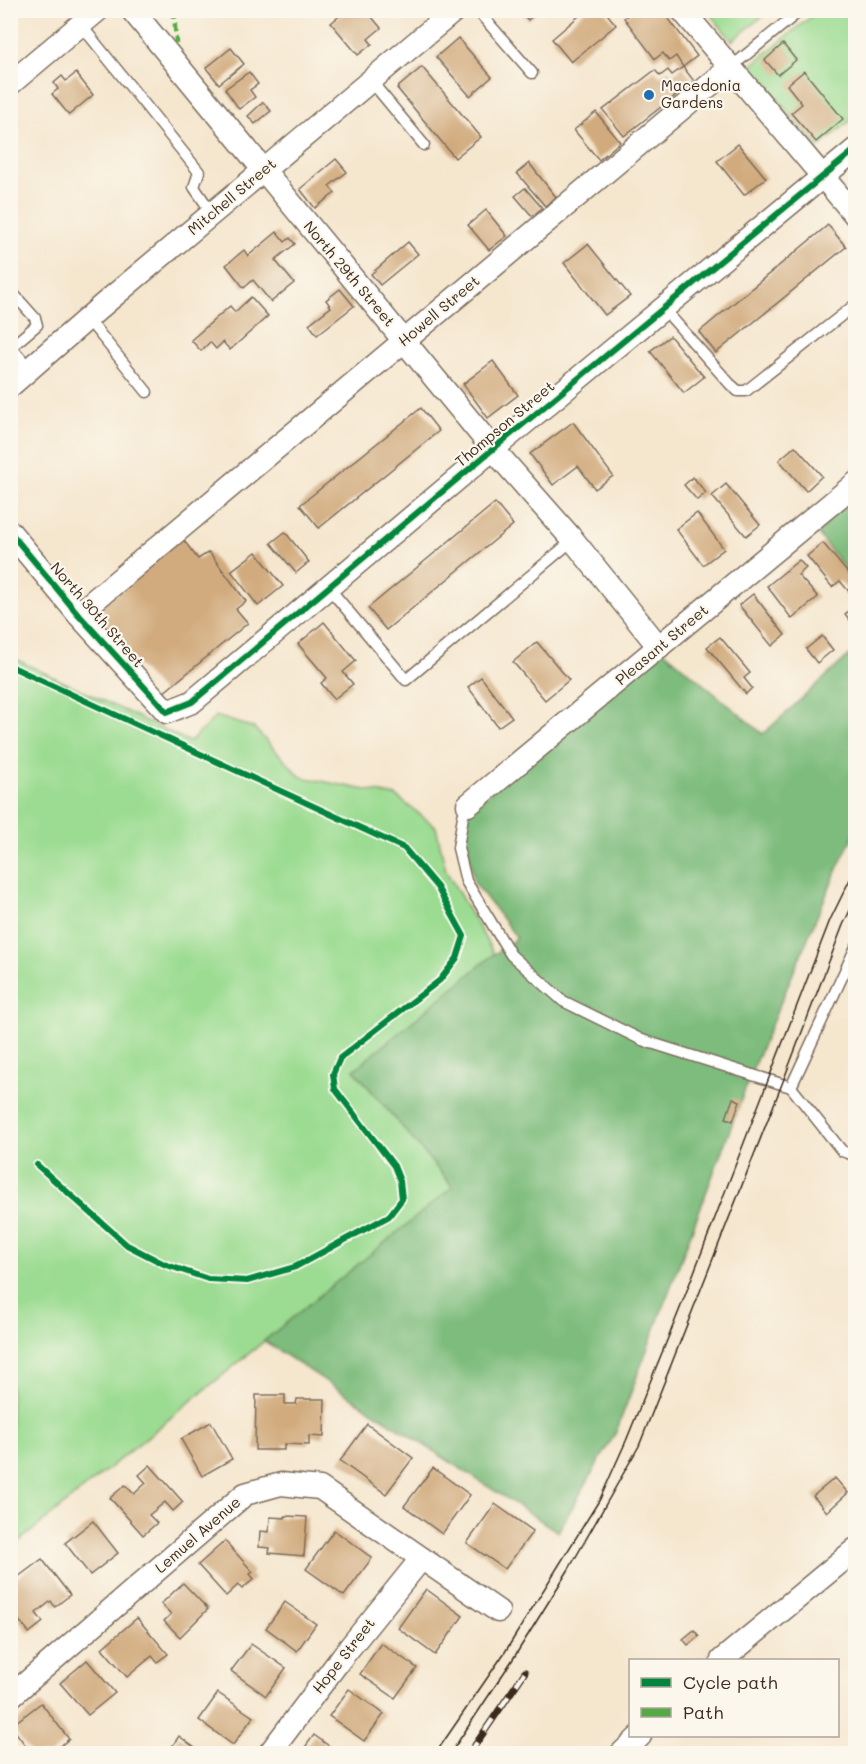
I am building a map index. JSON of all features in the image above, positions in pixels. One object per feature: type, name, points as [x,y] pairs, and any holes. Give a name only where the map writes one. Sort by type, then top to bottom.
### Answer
[{"type":"street","name":"North 29th Street","points":[[132,10],[262,171],[405,339],[493,449],[573,540],[659,648]]},
{"type":"street","name":"Mitchell Street","points":[[10,386],[87,318],[455,10]]},
{"type":"street","points":[[682,10],[855,216]]},
{"type":"street","points":[[10,84],[90,18]]},
{"type":"street","name":"Howell Street","points":[[78,614],[730,68]]},
{"type":"street","name":"Thompson Street","points":[[167,712],[192,702],[855,149]]},
{"type":"street","name":"Pleasant Street","points":[[468,805],[855,483]]},
{"type":"street","name":"North 30th Street","points":[[10,532],[78,614],[167,712]]},
{"type":"street","name":"Lemuel Avenue","points":[[10,1697],[245,1494],[281,1484],[320,1488],[498,1611]]},
{"type":"street","points":[[723,1659],[855,1549]]},
{"type":"street","name":"Hope Street","points":[[269,1754],[342,1657],[421,1559]]},
{"type":"street","points":[[621,1754],[639,1737]]},
{"type":"lane","points":[[477,10],[532,73]]},
{"type":"lane","name":"Howell Street","points":[[730,68],[801,10]]},
{"type":"lane","points":[[90,18],[199,172],[194,187],[212,213]]},
{"type":"lane","points":[[371,81],[424,145]]},
{"type":"lane","points":[[10,290],[35,318],[38,325],[11,347],[30,369]]},
{"type":"lane","points":[[663,308],[730,384],[738,391],[746,391],[855,304]]},
{"type":"lane","points":[[87,318],[147,392]]},
{"type":"lane","points":[[328,587],[406,680],[573,540]]},
{"type":"lane","points":[[468,805],[463,816],[458,848],[466,881],[511,955],[562,1001],[642,1040],[791,1088],[842,1151],[854,1155],[855,1152]]},
{"type":"lane","points":[[791,1088],[855,947]]},
{"type":"green space","points":[[708,11],[769,11],[732,41]]},
{"type":"green space","points":[[818,11],[855,11],[855,117],[818,148],[750,66]]},
{"type":"green space","points":[[855,497],[855,581],[814,529]]},
{"type":"green space","points":[[659,647],[763,734],[855,650],[855,832],[755,1063],[616,1432],[558,1532],[264,1341],[453,1187],[354,1070],[494,954],[517,938],[474,882],[463,816]]},
{"type":"green space","points":[[11,657],[190,742],[216,716],[254,728],[301,777],[396,796],[436,827],[446,871],[494,954],[354,1070],[453,1187],[11,1548]]},
{"type":"building","points":[[340,10],[366,10],[381,28],[368,39],[372,44],[358,55],[331,23],[343,13]]},
{"type":"building","points":[[519,10],[540,10],[528,20]]},
{"type":"building","points":[[586,10],[604,10],[616,25],[571,62],[552,39]]},
{"type":"building","points":[[634,10],[662,10],[697,56],[683,67],[676,56],[669,61],[663,53],[655,59],[624,18]]},
{"type":"building","points":[[458,38],[492,77],[470,96],[436,57]]},
{"type":"building","points":[[783,44],[796,60],[778,75],[765,60]]},
{"type":"building","points":[[231,48],[244,64],[219,84],[206,68]]},
{"type":"building","points":[[422,67],[481,137],[455,158],[397,88]]},
{"type":"building","name":"Macedonia Gardens","points":[[683,67],[694,81],[624,136],[603,110],[655,70],[660,76],[668,70],[672,75]]},
{"type":"building","points":[[804,71],[843,119],[816,142],[791,113],[802,104],[787,85]]},
{"type":"building","points":[[249,72],[258,84],[250,90],[255,97],[239,109],[225,89]]},
{"type":"building","points":[[76,73],[93,95],[69,115],[52,94],[58,89],[54,83],[62,76],[66,81]]},
{"type":"building","points":[[263,102],[271,111],[255,124],[248,116]]},
{"type":"building","points":[[596,112],[620,142],[599,160],[574,130]]},
{"type":"building","points":[[738,144],[766,178],[744,195],[717,161]]},
{"type":"building","points":[[336,159],[347,172],[329,186],[335,193],[315,208],[300,189]]},
{"type":"building","points":[[529,163],[556,197],[545,206],[517,173]]},
{"type":"building","points":[[525,188],[542,208],[532,216],[515,196]]},
{"type":"building","points":[[486,210],[507,236],[489,250],[468,225]]},
{"type":"building","points":[[828,225],[846,247],[716,353],[699,332]]},
{"type":"building","points":[[277,232],[285,242],[290,238],[295,244],[275,260],[294,283],[271,302],[253,280],[244,288],[226,265],[244,250],[248,256]]},
{"type":"building","points":[[408,242],[418,254],[380,285],[371,274]]},
{"type":"building","points":[[588,244],[630,296],[605,315],[564,263]]},
{"type":"building","points":[[340,289],[354,306],[317,335],[309,324],[331,307],[326,300]]},
{"type":"building","points":[[251,297],[268,316],[230,350],[223,342],[216,349],[210,342],[201,351],[191,340],[230,306],[235,312]]},
{"type":"building","points":[[670,336],[704,377],[684,393],[650,351]]},
{"type":"building","points":[[493,361],[518,395],[488,418],[463,384]]},
{"type":"building","points":[[421,408],[439,431],[319,528],[300,505]]},
{"type":"building","points":[[573,422],[613,476],[595,489],[578,466],[553,485],[530,454]]},
{"type":"building","points":[[795,446],[822,476],[806,491],[779,460]]},
{"type":"building","points":[[693,477],[706,493],[697,500],[684,485]]},
{"type":"building","points":[[726,484],[760,525],[746,536],[712,496]]},
{"type":"building","points":[[495,503],[513,525],[386,630],[368,608]]},
{"type":"building","points":[[697,513],[724,549],[703,565],[676,529]]},
{"type":"building","points":[[285,532],[309,562],[296,573],[271,543]]},
{"type":"building","points":[[181,537],[198,559],[209,552],[246,601],[236,609],[248,623],[163,693],[102,625],[104,600]]},
{"type":"building","points":[[823,543],[856,583],[856,590],[851,594],[840,581],[832,587],[807,556]]},
{"type":"building","points":[[256,552],[283,586],[258,606],[231,571]]},
{"type":"building","points":[[799,560],[806,568],[798,575],[818,597],[792,619],[767,586]]},
{"type":"building","points":[[753,594],[785,635],[772,646],[739,605]]},
{"type":"building","points":[[856,606],[856,628],[845,614]]},
{"type":"building","points":[[324,622],[356,661],[343,672],[353,684],[334,699],[321,683],[327,678],[298,644]]},
{"type":"building","points":[[822,636],[833,650],[817,663],[806,649]]},
{"type":"building","points":[[720,637],[750,673],[744,678],[752,688],[746,694],[707,647]]},
{"type":"building","points":[[537,642],[569,680],[545,700],[513,662]]},
{"type":"building","points":[[481,677],[512,717],[498,727],[468,687]]},
{"type":"building","points":[[733,1098],[740,1101],[733,1121],[726,1118]]},
{"type":"building","points":[[256,1395],[285,1395],[285,1404],[296,1404],[297,1399],[325,1399],[324,1437],[309,1436],[309,1445],[284,1444],[284,1450],[255,1450]]},
{"type":"building","points":[[211,1422],[232,1459],[202,1476],[181,1439]]},
{"type":"building","points":[[367,1424],[413,1458],[386,1494],[340,1461]]},
{"type":"building","points":[[150,1465],[183,1502],[173,1511],[165,1502],[149,1515],[157,1523],[143,1535],[110,1498],[125,1485],[134,1494],[146,1483],[139,1475]]},
{"type":"building","points":[[433,1468],[470,1495],[442,1534],[404,1506]]},
{"type":"building","points":[[835,1478],[848,1493],[827,1512],[813,1496]]},
{"type":"building","points":[[495,1504],[533,1531],[505,1569],[467,1543]]},
{"type":"building","points":[[285,1516],[307,1517],[304,1556],[269,1553],[270,1548],[259,1547],[260,1531],[269,1532],[270,1517],[285,1518]]},
{"type":"building","points":[[93,1521],[118,1553],[90,1575],[65,1543]]},
{"type":"building","points":[[334,1530],[372,1558],[344,1596],[306,1569]]},
{"type":"building","points":[[225,1541],[253,1572],[250,1574],[254,1579],[242,1589],[238,1585],[226,1596],[198,1565]]},
{"type":"building","points":[[42,1559],[70,1595],[55,1607],[51,1601],[36,1613],[43,1622],[29,1633],[10,1609],[10,1583]]},
{"type":"building","points":[[183,1583],[208,1609],[180,1637],[164,1621],[171,1614],[161,1604]]},
{"type":"building","points":[[426,1589],[463,1616],[435,1655],[398,1628]]},
{"type":"building","points":[[285,1602],[316,1624],[297,1651],[266,1628]]},
{"type":"building","points":[[137,1618],[168,1654],[157,1662],[152,1656],[127,1677],[102,1648]]},
{"type":"building","points":[[694,1630],[699,1636],[688,1645],[683,1639]]},
{"type":"building","points":[[381,1643],[417,1668],[395,1698],[360,1674]]},
{"type":"building","points":[[251,1644],[286,1668],[266,1696],[231,1671]]},
{"type":"building","points":[[87,1660],[115,1693],[88,1715],[60,1683]]},
{"type":"building","points":[[349,1689],[384,1714],[364,1741],[329,1716]]},
{"type":"building","points":[[218,1693],[253,1717],[233,1745],[199,1720]]},
{"type":"building","points":[[41,1703],[69,1739],[50,1754],[32,1754],[11,1726]]},
{"type":"building","points":[[314,1735],[340,1754],[300,1754]]},
{"type":"building","points":[[179,1736],[203,1754],[167,1754]]},
{"type":"tram line","points":[[435,1754],[505,1652],[600,1499],[679,1311],[830,920],[856,867]]},
{"type":"tram line","points":[[450,1754],[569,1569],[639,1446],[843,925],[856,898]]},
{"type":"railway","points":[[469,1754],[525,1672]]},
{"type":"marked path","points":[[174,10],[176,43]]},
{"type":"cycle path","points":[[10,532],[78,614],[167,712],[192,702],[856,149]]},
{"type":"cycle path","points":[[10,666],[404,848],[437,887],[464,936],[457,958],[440,980],[340,1058],[333,1074],[335,1089],[394,1166],[400,1181],[402,1199],[389,1216],[295,1267],[247,1281],[208,1279],[164,1264],[127,1245],[37,1165]]},
{"type":"place","name":"Macedonia Gardens","points":[[649,95]]}]
